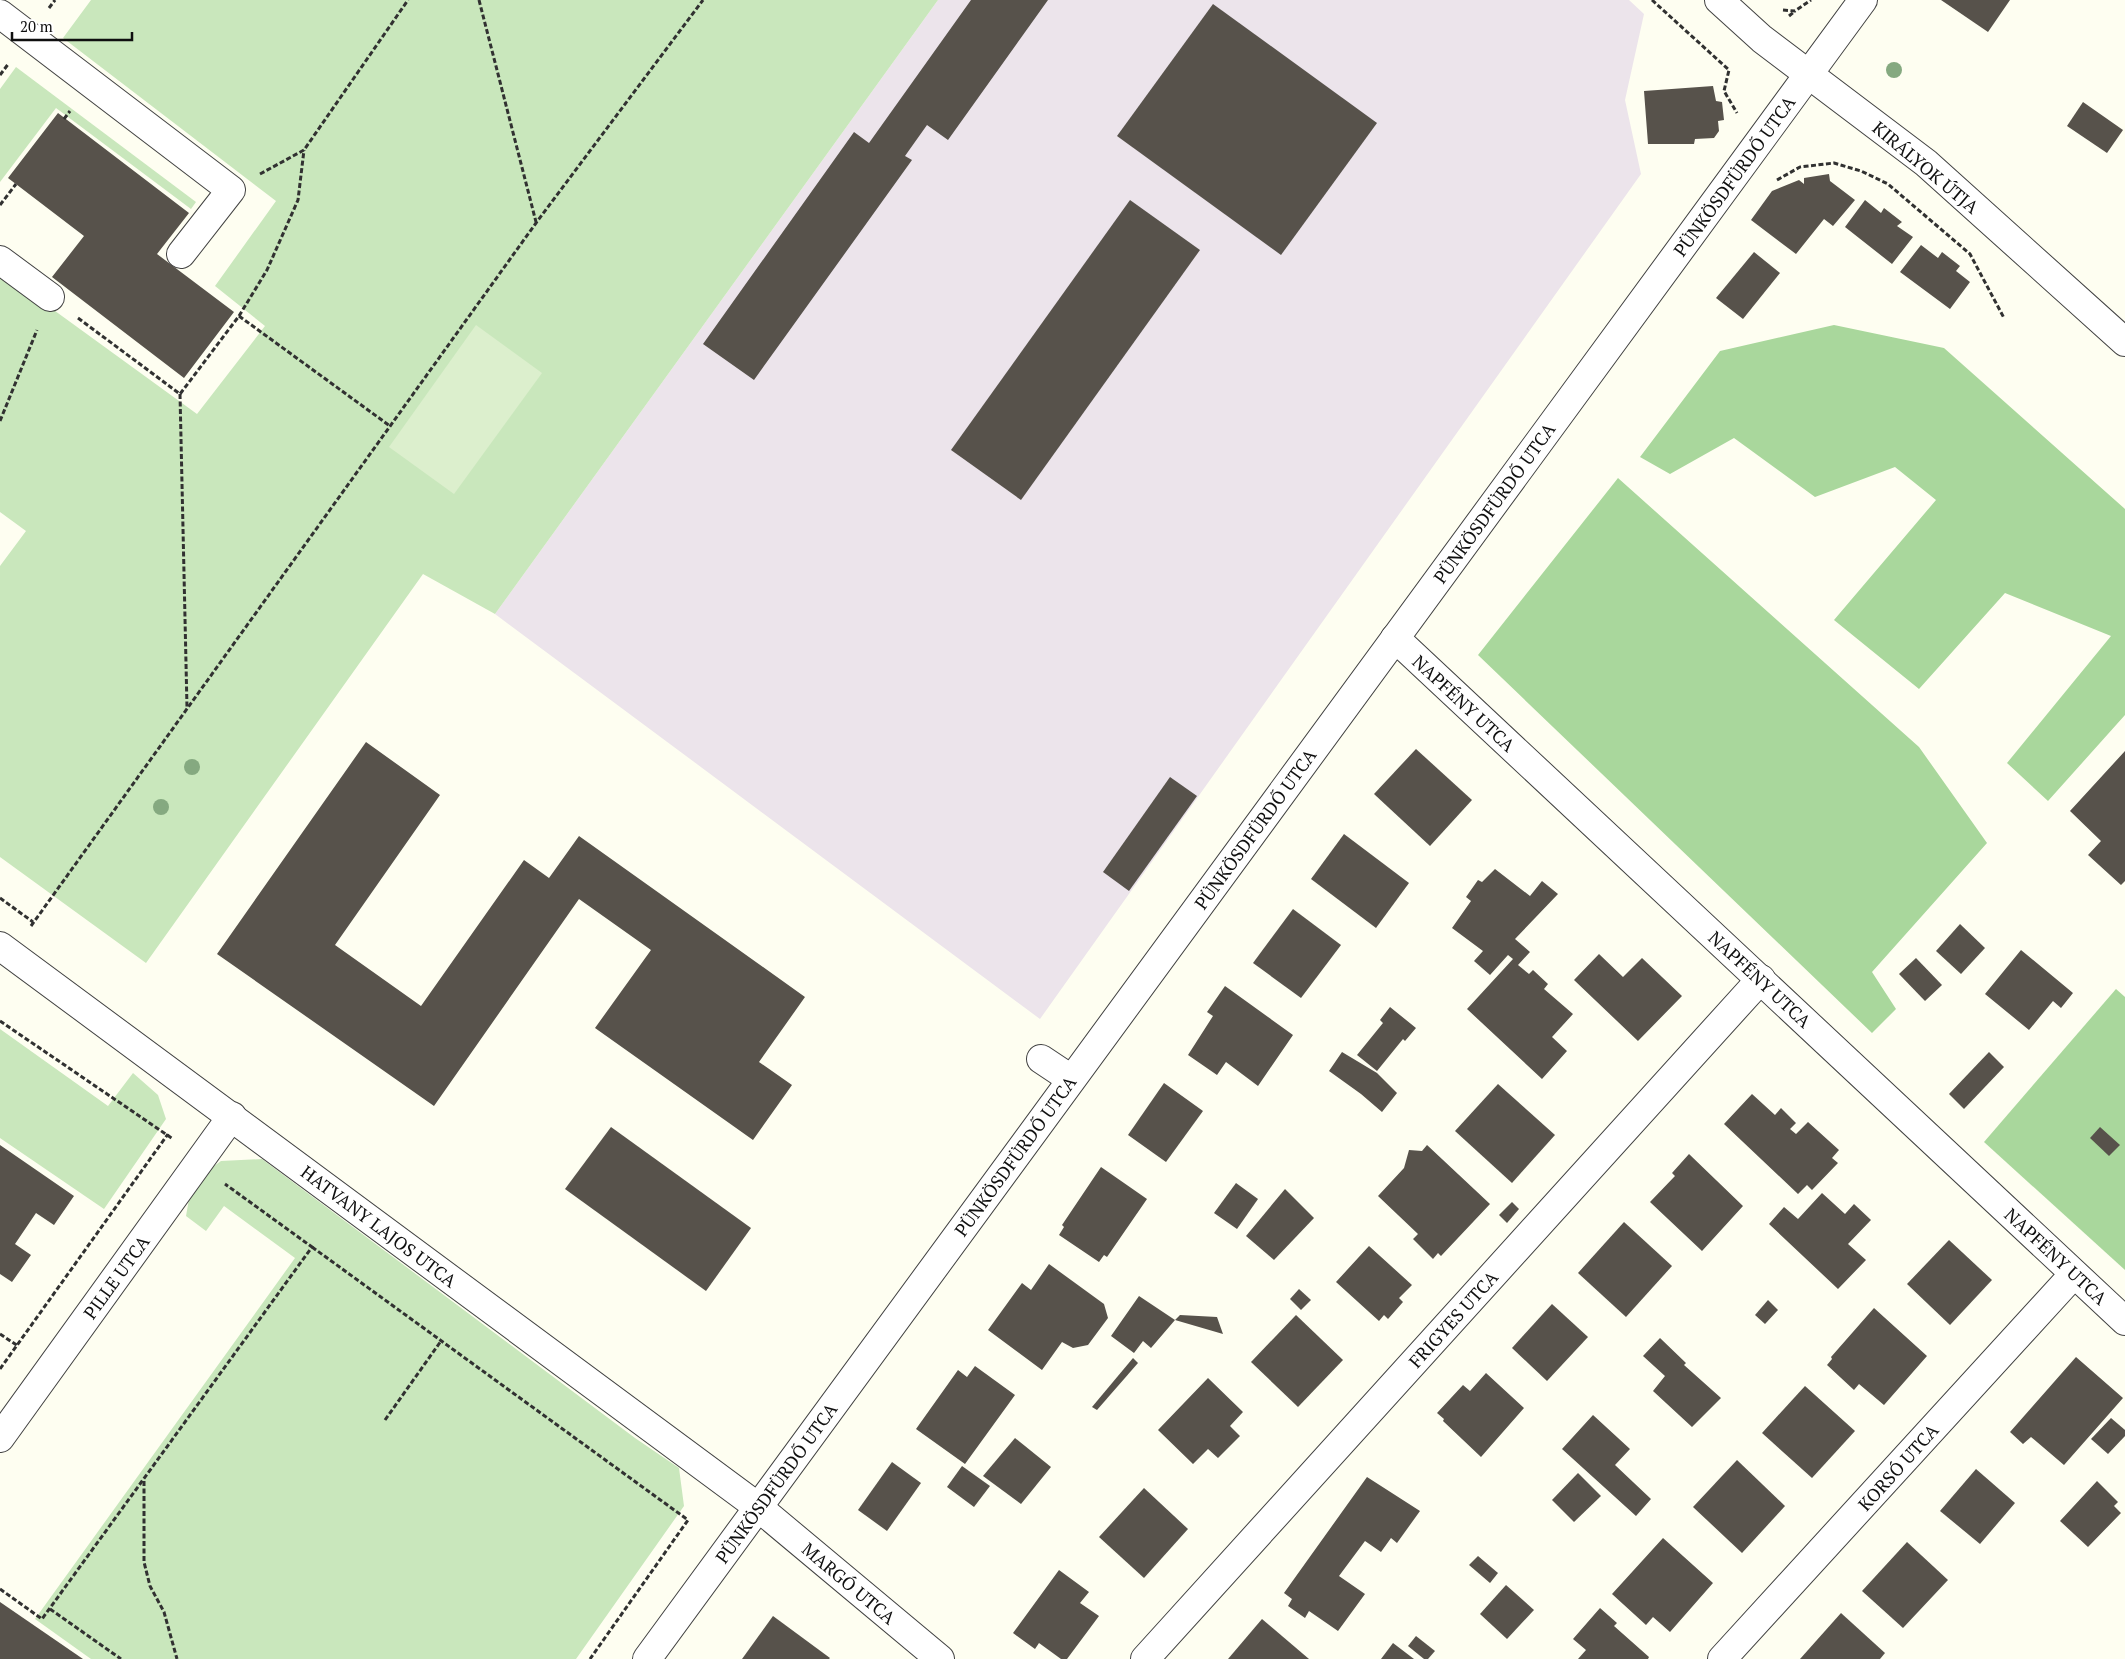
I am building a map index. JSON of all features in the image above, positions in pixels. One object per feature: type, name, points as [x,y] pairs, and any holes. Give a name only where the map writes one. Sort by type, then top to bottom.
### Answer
[{"type":"street","points":[[10,0],[0,14],[231,190],[181,254]]},
{"type":"street","name":"KIRÁLYOK ÚTJA","points":[[1719,0],[1762,39],[1926,163],[2125,342]]},
{"type":"street","name":"PÜNKÖSDFÜRDŐ UTCA","points":[[647,1659],[1863,0]]},
{"type":"street","points":[[0,260],[50,297]]},
{"type":"street","name":"NAPFÉNY UTCA","points":[[1395,638],[2125,1321]]},
{"type":"street","name":"HATVANY LAJOS UTCA","points":[[0,946],[758,1507]]},
{"type":"street","name":"FRIGYES UTCA","points":[[1146,1659],[1761,979]]},
{"type":"street","points":[[1041,1059],[1071,1079]]},
{"type":"street","name":"PILLE UTCA","points":[[0,1438],[232,1116]]},
{"type":"street","name":"KORSÓ UTCA","points":[[1722,1659],[2074,1274]]},
{"type":"street","name":"MARGÓ UTCA","points":[[758,1507],[940,1659]]},
{"type":"path","points":[[231,190],[304,150],[408,0]]},
{"type":"path","points":[[479,0],[536,223]]},
{"type":"path","points":[[0,898],[33,922],[536,223],[704,0]]},
{"type":"path","points":[[1652,0],[1729,70],[1724,92]]},
{"type":"path","points":[[1776,10],[1795,11],[1811,0]]},
{"type":"path","points":[[187,708],[180,394],[239,316],[267,270],[298,200],[304,150]]},
{"type":"path","points":[[1771,183],[1800,167],[1834,163],[1861,171],[1888,184],[1970,254],[2004,318]]},
{"type":"path","points":[[0,205],[16,184]]},
{"type":"path","points":[[0,422],[50,297],[180,394]]},
{"type":"path","points":[[239,316],[390,426]]},
{"type":"path","points":[[0,1021],[168,1134],[197,1164],[688,1520],[590,1659]]},
{"type":"path","points":[[0,1369],[168,1134]]},
{"type":"path","points":[[0,1589],[42,1619],[312,1247]]},
{"type":"path","points":[[385,1420],[441,1341]]},
{"type":"path","points":[[144,1479],[144,1562],[150,1586],[164,1612],[177,1659]]},
{"type":"path","points":[[50,1609],[121,1659]]},
{"type":"shaded area","points":[[938,0],[1629,0],[1644,14],[1625,100],[1641,174],[1040,1019],[495,614]]},
{"type":"green space","points":[[91,0],[938,0],[495,614],[423,574],[146,963],[0,857],[0,566],[26,531],[0,512],[0,271],[197,414],[265,326],[215,286],[276,201],[63,38]]},
{"type":"green space","points":[[16,67],[196,202],[191,209],[56,108],[0,182],[0,89]]},
{"type":"green space","points":[[476,325],[542,373],[454,494],[389,447]]},
{"type":"green space","points":[[1834,325],[1944,348],[2125,509],[2125,715],[2048,801],[2007,763],[2111,636],[2005,593],[1919,689],[1834,620],[1936,500],[1895,467],[1815,497],[1734,438],[1670,474],[1640,457],[1720,351]]},
{"type":"green space","points":[[1618,478],[1919,747],[1987,843],[1872,972],[1896,1009],[1872,1033],[1478,655]]},
{"type":"green space","points":[[2116,989],[2125,997],[2125,1270],[1984,1142]]},
{"type":"green space","points":[[0,1029],[108,1106],[133,1073],[158,1095],[166,1119],[104,1209],[0,1138]]},
{"type":"green space","points":[[262,1159],[635,1438],[679,1468],[684,1506],[576,1659],[91,1659],[35,1619],[295,1258],[224,1206],[206,1231],[186,1216],[192,1182],[221,1161]]},
{"type":"building","points":[[971,0],[1048,0],[948,140],[927,125],[905,156],[912,160],[754,380],[703,344],[854,132],[869,143]]},
{"type":"building","points":[[1941,0],[2010,0],[1988,32]]},
{"type":"building","points":[[1213,4],[1377,123],[1281,255],[1117,136]]},
{"type":"building","points":[[1713,86],[1716,101],[1722,102],[1724,120],[1718,121],[1719,131],[1714,138],[1695,139],[1694,144],[1648,144],[1644,91]]},
{"type":"building","points":[[2083,102],[2123,130],[2107,153],[2067,126]]},
{"type":"building","points":[[58,113],[189,213],[157,254],[234,312],[184,378],[52,277],[84,236],[8,178]]},
{"type":"building","points":[[1829,174],[1830,181],[1855,200],[1833,226],[1824,219],[1796,254],[1751,220],[1772,191],[1799,180],[1804,184],[1804,178]]},
{"type":"building","points":[[1130,200],[1200,250],[1021,500],[951,450]]},
{"type":"building","points":[[1865,200],[1881,213],[1884,208],[1902,222],[1897,226],[1913,237],[1892,264],[1845,227]]},
{"type":"building","points":[[1921,245],[1938,258],[1942,252],[1960,266],[1956,271],[1970,282],[1950,309],[1900,272]]},
{"type":"building","points":[[1754,252],[1780,273],[1743,319],[1716,298]]},
{"type":"building","points":[[366,742],[440,795],[335,945],[421,1006],[524,860],[549,878],[579,836],[805,997],[759,1062],[792,1085],[753,1140],[595,1028],[651,950],[579,899],[434,1106],[217,954]]},
{"type":"building","points":[[1416,749],[1472,800],[1430,846],[1374,794]]},
{"type":"building","points":[[2125,751],[2125,881],[2121,885],[2088,855],[2101,841],[2070,811]]},
{"type":"building","points":[[1170,777],[1197,796],[1129,891],[1103,872]]},
{"type":"building","points":[[1344,834],[1409,883],[1376,928],[1311,879]]},
{"type":"building","points":[[1495,869],[1530,896],[1542,881],[1558,894],[1515,939],[1530,952],[1518,965],[1529,974],[1533,970],[1548,984],[1544,989],[1573,1014],[1552,1037],[1567,1051],[1542,1079],[1467,1009],[1513,959],[1508,955],[1490,975],[1474,961],[1483,951],[1452,928],[1471,901],[1466,897],[1478,880],[1482,882]]},
{"type":"building","points":[[1293,909],[1341,945],[1301,998],[1253,963]]},
{"type":"building","points":[[1960,924],[1985,948],[1961,974],[1936,951]]},
{"type":"building","points":[[2021,950],[2073,993],[2061,1008],[2053,1001],[2029,1030],[1985,994]]},
{"type":"building","points":[[1599,954],[1623,977],[1642,958],[1682,996],[1638,1041],[1574,980]]},
{"type":"building","points":[[1916,958],[1942,985],[1925,1001],[1899,974]]},
{"type":"building","points":[[1225,986],[1293,1035],[1258,1086],[1226,1062],[1217,1075],[1188,1055],[1213,1016],[1207,1012]]},
{"type":"building","points":[[1390,1007],[1416,1028],[1405,1041],[1403,1039],[1377,1071],[1357,1055],[1383,1023],[1380,1020]]},
{"type":"building","points":[[1342,1052],[1377,1073],[1397,1093],[1382,1112],[1329,1071]]},
{"type":"building","points":[[1989,1052],[2004,1067],[1964,1109],[1949,1094]]},
{"type":"building","points":[[1164,1083],[1203,1111],[1166,1162],[1128,1135]]},
{"type":"building","points":[[1498,1084],[1555,1135],[1512,1183],[1455,1131]]},
{"type":"building","points":[[1752,1094],[1775,1115],[1781,1108],[1796,1123],[1790,1129],[1796,1134],[1808,1122],[1839,1150],[1832,1158],[1838,1163],[1812,1190],[1807,1185],[1798,1194],[1724,1124]]},
{"type":"building","points":[[611,1127],[751,1228],[706,1291],[565,1189]]},
{"type":"building","points":[[2100,1127],[2120,1145],[2109,1156],[2090,1138]]},
{"type":"building","points":[[0,1145],[74,1196],[54,1225],[36,1213],[15,1244],[31,1255],[12,1282],[0,1274]]},
{"type":"building","points":[[1427,1145],[1490,1204],[1441,1256],[1438,1253],[1433,1259],[1413,1239],[1418,1234],[1378,1196],[1404,1168],[1409,1150],[1422,1151]]},
{"type":"building","points":[[1689,1154],[1743,1206],[1702,1251],[1650,1202],[1675,1176],[1672,1173]]},
{"type":"building","points":[[1101,1167],[1147,1199],[1107,1257],[1104,1255],[1099,1262],[1059,1235],[1064,1227],[1062,1225]]},
{"type":"building","points":[[1236,1183],[1258,1199],[1237,1229],[1214,1213]]},
{"type":"building","points":[[1285,1189],[1314,1218],[1274,1260],[1246,1236]]},
{"type":"building","points":[[1822,1193],[1845,1214],[1854,1204],[1871,1220],[1848,1244],[1866,1260],[1838,1289],[1769,1224],[1784,1207],[1798,1219]]},
{"type":"building","points":[[1512,1202],[1519,1209],[1507,1223],[1499,1215]]},
{"type":"building","points":[[1624,1222],[1672,1266],[1626,1317],[1578,1273]]},
{"type":"building","points":[[1949,1240],[1992,1280],[1950,1325],[1907,1284]]},
{"type":"building","points":[[1369,1246],[1412,1285],[1399,1298],[1403,1302],[1388,1319],[1384,1315],[1379,1321],[1336,1282]]},
{"type":"building","points":[[1049,1264],[1104,1304],[1108,1318],[1088,1345],[1073,1348],[1062,1342],[1042,1370],[988,1330],[1022,1283],[1031,1290]]},
{"type":"building","points":[[1299,1289],[1311,1300],[1301,1310],[1290,1299]]},
{"type":"building","points":[[1139,1296],[1175,1320],[1151,1348],[1143,1341],[1134,1353],[1111,1336]]},
{"type":"building","points":[[1768,1300],[1778,1310],[1765,1324],[1755,1315]]},
{"type":"building","points":[[1552,1304],[1588,1337],[1547,1381],[1512,1348]]},
{"type":"building","points":[[1874,1308],[1927,1356],[1884,1405],[1859,1384],[1854,1390],[1827,1365],[1832,1359],[1831,1357]]},
{"type":"building","points":[[1180,1315],[1217,1317],[1223,1334],[1175,1320]]},
{"type":"building","points":[[1296,1315],[1343,1360],[1298,1407],[1251,1362]]},
{"type":"building","points":[[1660,1338],[1686,1363],[1684,1365],[1721,1398],[1692,1427],[1653,1391],[1665,1376],[1643,1356]]},
{"type":"building","points":[[2076,1357],[2123,1398],[2064,1465],[2031,1437],[2023,1444],[2010,1432]]},
{"type":"building","points":[[1133,1358],[1138,1363],[1097,1410],[1092,1407]]},
{"type":"building","points":[[975,1366],[1015,1395],[965,1464],[916,1429],[958,1370],[967,1377]]},
{"type":"building","points":[[1486,1373],[1524,1408],[1481,1457],[1437,1413],[1463,1385],[1470,1391]]},
{"type":"building","points":[[1208,1378],[1243,1412],[1230,1426],[1240,1436],[1218,1458],[1208,1449],[1193,1464],[1158,1430]]},
{"type":"building","points":[[1805,1386],[1855,1431],[1812,1478],[1762,1433]]},
{"type":"building","points":[[1593,1415],[1630,1449],[1615,1465],[1651,1499],[1636,1516],[1562,1449]]},
{"type":"building","points":[[2111,1418],[2125,1430],[2125,1436],[2108,1454],[2091,1439]]},
{"type":"building","points":[[1015,1438],[1051,1467],[1021,1504],[983,1476]]},
{"type":"building","points":[[1737,1460],[1785,1506],[1742,1553],[1693,1507]]},
{"type":"building","points":[[892,1462],[921,1483],[887,1531],[858,1510]]},
{"type":"building","points":[[962,1466],[990,1486],[974,1507],[947,1487]]},
{"type":"building","points":[[1976,1469],[2015,1503],[1980,1544],[1940,1511]]},
{"type":"building","points":[[1578,1473],[1601,1496],[1574,1522],[1552,1500]]},
{"type":"building","points":[[1367,1477],[1420,1511],[1397,1543],[1391,1538],[1381,1552],[1365,1541],[1339,1576],[1365,1594],[1338,1631],[1309,1611],[1305,1618],[1288,1606],[1292,1599],[1284,1593]]},
{"type":"building","points":[[2097,1481],[2118,1502],[2114,1506],[2121,1513],[2088,1547],[2060,1521]]},
{"type":"building","points":[[1144,1488],[1188,1529],[1144,1578],[1099,1537]]},
{"type":"building","points":[[1663,1538],[1713,1583],[1670,1632],[1653,1617],[1646,1625],[1612,1594]]},
{"type":"building","points":[[1907,1542],[1948,1580],[1903,1628],[1862,1591]]},
{"type":"building","points":[[1478,1556],[1498,1573],[1490,1583],[1469,1565]]},
{"type":"building","points":[[1059,1570],[1089,1592],[1080,1603],[1099,1616],[1067,1659],[1061,1659],[1039,1643],[1035,1649],[1013,1633]]},
{"type":"building","points":[[1506,1585],[1534,1610],[1507,1639],[1480,1614]]},
{"type":"building","points":[[0,1602],[83,1659],[0,1659]]},
{"type":"building","points":[[1600,1608],[1617,1623],[1614,1626],[1649,1657],[1648,1659],[1578,1659],[1586,1650],[1573,1639]]},
{"type":"building","points":[[1841,1613],[1885,1653],[1880,1659],[1800,1659]]},
{"type":"building","points":[[773,1616],[830,1658],[742,1659]]},
{"type":"building","points":[[1262,1619],[1309,1659],[1228,1659]]},
{"type":"building","points":[[1416,1636],[1435,1651],[1428,1659],[1424,1659],[1408,1646]]},
{"type":"building","points":[[1393,1643],[1414,1659],[1381,1659]]}]
